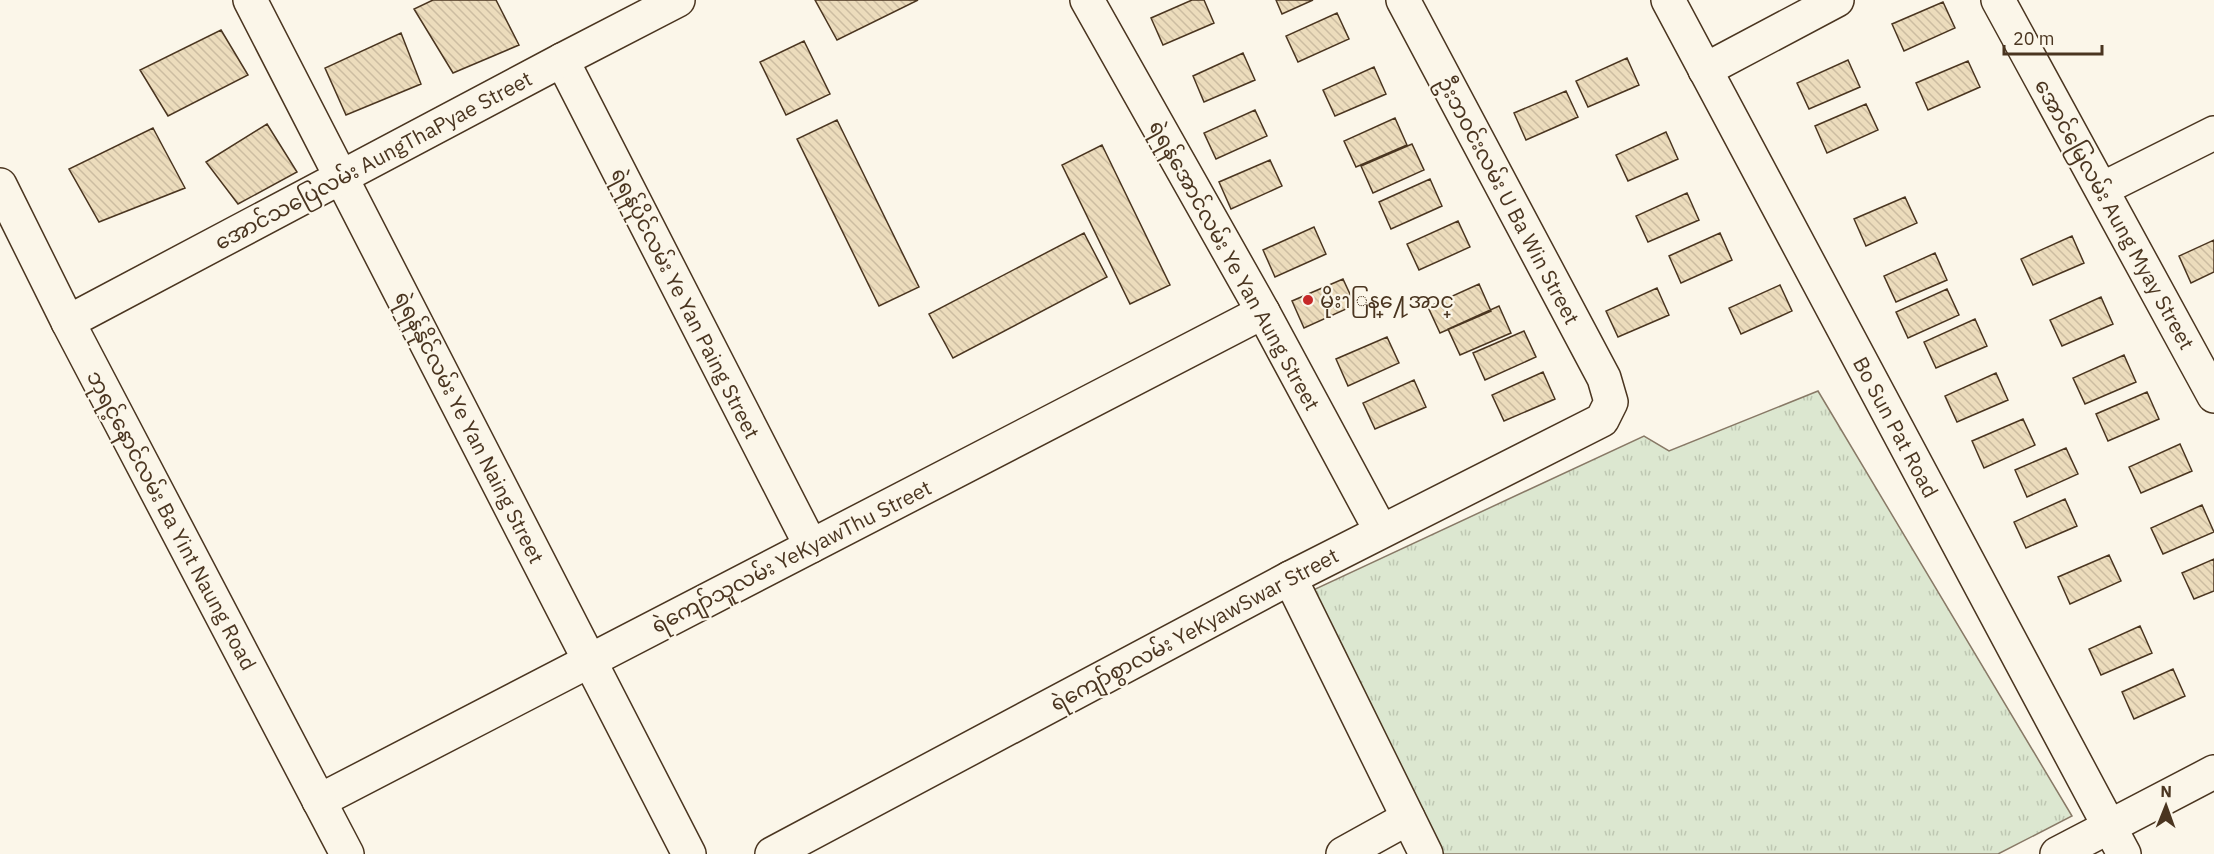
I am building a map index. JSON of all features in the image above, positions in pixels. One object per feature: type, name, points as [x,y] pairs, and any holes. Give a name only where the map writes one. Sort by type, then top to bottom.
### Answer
[{"type":"street","name":"ရဲရန်နိုင်လမ်း Ye Yan Naing Street","points":[[250,0],[689,854]]},
{"type":"street","name":"အောင်သပြေလမ်း AungThaPyae Street","points":[[68,322],[678,0]]},
{"type":"street","name":"ရဲရန်အောင်လမ်း Ye Yan Aung Street","points":[[1087,0],[1263,312],[1381,531]]},
{"type":"street","name":"ဦးဘဝင်းလမ်း U Ba Win Street","points":[[1403,0],[1604,378],[1611,402]]},
{"type":"street","name":"Bo Sun Pat Road","points":[[1668,0],[2116,840]]},
{"type":"street","points":[[1705,70],[1837,0]]},
{"type":"street","name":"အောင်မြေလမ်း Aung Myay Street","points":[[1998,0],[2214,396]]},
{"type":"street","name":"ရဲရန်ပိုင်လမ်း Ye Yan Paing Street","points":[[562,60],[810,546]]},
{"type":"street","points":[[2102,189],[2214,133]]},
{"type":"street","name":"ဘုရင့်နောင်လမ်း Ba Yint Naung Road","points":[[0,185],[68,322],[347,854]]},
{"type":"street","name":"ရဲကျော်သူလမ်း YeKyawThu Street","points":[[319,801],[1263,312]]},
{"type":"street","name":"ရဲကျော်စွာလမ်း YeKyawSwar Street","points":[[772,854],[1290,578],[1602,420],[1611,402]]},
{"type":"street","points":[[1290,578],[1426,854]]},
{"type":"street","points":[[2057,854],[2116,840],[2214,772]]},
{"type":"street","points":[[1343,854],[1408,818]]},
{"type":"green space","points":[[1818,391],[2072,816],[1998,854],[1443,854],[1311,591],[1644,436],[1669,451]]},
{"type":"building","points":[[433,0],[496,0],[519,45],[453,73],[414,9]]},
{"type":"building","points":[[815,0],[918,0],[837,40]]},
{"type":"building","points":[[1192,0],[1204,0],[1214,23],[1163,45],[1151,18]]},
{"type":"building","points":[[1276,0],[1313,0],[1282,14]]},
{"type":"building","points":[[1943,2],[1955,28],[1904,51],[1892,24]]},
{"type":"building","points":[[1337,13],[1349,39],[1298,62],[1286,36]]},
{"type":"building","points":[[221,30],[248,75],[168,116],[140,70]]},
{"type":"building","points":[[401,33],[421,84],[346,115],[325,68]]},
{"type":"building","points":[[804,41],[830,94],[786,115],[760,62]]},
{"type":"building","points":[[1243,53],[1255,80],[1204,102],[1193,76]]},
{"type":"building","points":[[1627,58],[1639,85],[1588,107],[1576,81]]},
{"type":"building","points":[[1848,60],[1860,87],[1809,109],[1797,83]]},
{"type":"building","points":[[1968,61],[1980,87],[1928,110],[1916,83]]},
{"type":"building","points":[[1374,67],[1386,94],[1335,116],[1323,90]]},
{"type":"building","points":[[1566,91],[1578,117],[1526,140],[1514,113]]},
{"type":"building","points":[[1866,104],[1878,130],[1827,153],[1815,126]]},
{"type":"building","points":[[1255,110],[1267,136],[1216,159],[1204,133]]},
{"type":"building","points":[[1395,118],[1407,145],[1356,167],[1344,141]]},
{"type":"building","points":[[837,120],[919,287],[879,306],[797,139]]},
{"type":"building","points":[[267,124],[297,172],[238,204],[206,162]]},
{"type":"building","points":[[153,128],[185,188],[99,222],[69,169]]},
{"type":"building","points":[[1666,132],[1678,159],[1628,181],[1616,155]]},
{"type":"building","points":[[1412,144],[1424,170],[1373,193],[1361,166]]},
{"type":"building","points":[[1102,145],[1170,285],[1130,304],[1062,165]]},
{"type":"building","points":[[1270,160],[1282,186],[1231,209],[1219,182]]},
{"type":"building","points":[[1430,179],[1442,206],[1391,229],[1379,202]]},
{"type":"building","points":[[1687,193],[1699,220],[1648,242],[1636,216]]},
{"type":"building","points":[[1905,197],[1917,223],[1866,246],[1854,219]]},
{"type":"building","points":[[1458,221],[1470,247],[1419,270],[1407,244]]},
{"type":"building","points":[[1314,227],[1326,254],[1275,277],[1263,250]]},
{"type":"building","points":[[1084,233],[1107,277],[953,358],[929,314]]},
{"type":"building","points":[[1720,233],[1732,260],[1681,283],[1669,256]]},
{"type":"building","points":[[2072,236],[2084,263],[2033,285],[2021,259]]},
{"type":"building","points":[[2214,240],[2214,272],[2191,283],[2179,256]]},
{"type":"building","points":[[1935,253],[1947,280],[1896,302],[1884,276]]},
{"type":"building","points":[[1343,279],[1355,305],[1304,328],[1292,301]]},
{"type":"building","points":[[1479,284],[1491,311],[1440,333],[1428,307]]},
{"type":"building","points":[[1780,285],[1792,311],[1741,334],[1729,308]]},
{"type":"building","points":[[1657,288],[1669,315],[1618,337],[1606,311]]},
{"type":"building","points":[[1947,289],[1959,315],[1908,338],[1896,312]]},
{"type":"building","points":[[2101,297],[2113,324],[2062,346],[2050,320]]},
{"type":"building","points":[[1499,306],[1511,333],[1460,355],[1448,329]]},
{"type":"building","points":[[1975,319],[1987,346],[1936,368],[1924,342]]},
{"type":"building","points":[[1524,331],[1536,357],[1485,380],[1473,353]]},
{"type":"building","points":[[1387,337],[1399,363],[1348,386],[1336,359]]},
{"type":"building","points":[[2124,355],[2136,382],[2085,404],[2073,378]]},
{"type":"building","points":[[1543,372],[1555,399],[1504,421],[1492,395]]},
{"type":"building","points":[[1996,373],[2008,400],[1957,422],[1945,396]]},
{"type":"building","points":[[1414,380],[1426,407],[1375,429],[1363,403]]},
{"type":"building","points":[[2147,392],[2159,419],[2108,441],[2096,414]]},
{"type":"building","points":[[2023,419],[2035,445],[1984,468],[1972,441]]},
{"type":"building","points":[[2180,444],[2192,471],[2141,493],[2129,467]]},
{"type":"building","points":[[2066,448],[2078,474],[2027,497],[2015,470]]},
{"type":"building","points":[[2065,499],[2077,526],[2026,548],[2014,522]]},
{"type":"building","points":[[2202,505],[2214,532],[2163,554],[2151,528]]},
{"type":"building","points":[[2109,555],[2121,581],[2070,604],[2058,577]]},
{"type":"building","points":[[2214,559],[2214,591],[2194,599],[2182,573]]},
{"type":"building","points":[[2140,626],[2152,653],[2101,675],[2089,649]]},
{"type":"building","points":[[2173,669],[2185,696],[2134,719],[2122,692]]},
{"type":"place","name":"မိုးၫြန္႔ေအာင္","points":[[1308,300]]}]
